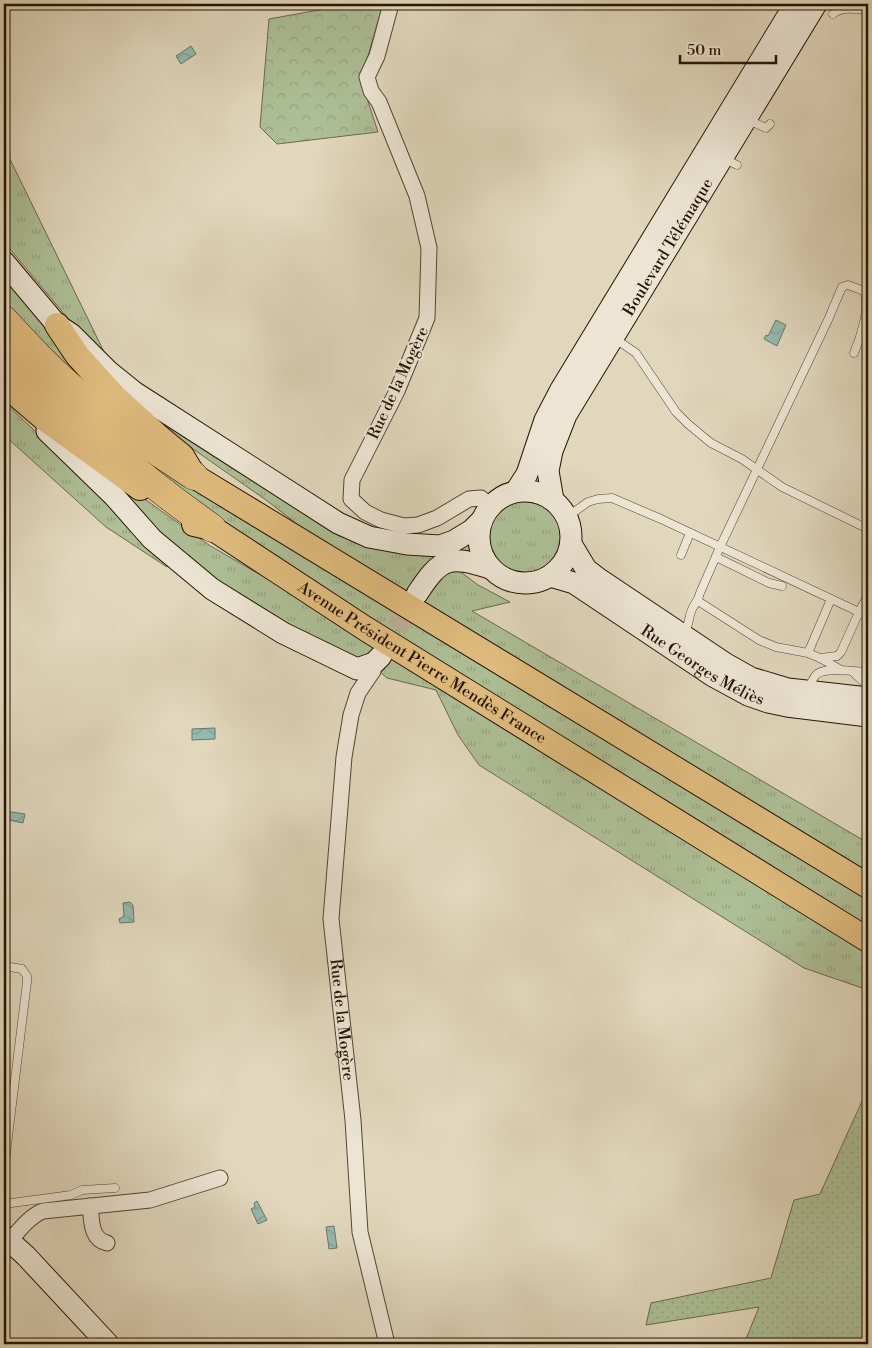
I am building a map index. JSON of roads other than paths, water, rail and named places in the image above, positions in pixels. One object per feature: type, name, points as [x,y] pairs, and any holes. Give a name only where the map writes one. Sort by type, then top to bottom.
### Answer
[{"type":"highway","points":[[4,320],[39,358],[80,396],[138,439],[194,476]]},
{"type":"highway","name":"Avenue Président Pierre Mendès France","points":[[4,346],[27,372],[112,450],[169,498],[212,528]]},
{"type":"main road","name":"Boulevard Télémaque","points":[[516,491],[531,466],[545,420],[556,399],[795,4]]},
{"type":"main road","name":"Boulevard Télémaque","points":[[552,500],[548,471],[554,444],[566,415],[613,337],[730,162],[746,118],[824,9]]},
{"type":"main road","points":[[4,262],[57,325],[77,355],[114,396],[182,456],[194,476],[868,886]]},
{"type":"main road","points":[[57,325],[70,334],[108,371],[134,392],[338,523],[369,537],[407,544],[440,546],[454,541],[472,530],[486,513],[498,499],[516,491],[529,490],[552,500],[567,517],[570,526],[571,544],[567,557],[550,576],[540,581],[518,583],[498,575],[484,560],[478,541],[486,513]]},
{"type":"main road","points":[[4,384],[59,430],[190,523],[212,528]]},
{"type":"main road","points":[[4,393],[66,448],[114,496],[152,539],[212,589],[282,633],[370,663]]},
{"type":"main road","name":"Avenue Président Pierre Mendès France","points":[[212,528],[366,628],[868,940]]},
{"type":"main road","name":"Rue Georges Méliès","points":[[571,544],[586,569],[599,579],[726,664],[752,678],[788,689],[868,698]]},
{"type":"main road","points":[[417,594],[430,574],[439,566],[452,561],[465,560],[490,568]]},
{"type":"main road","name":"Rue Georges Méliès","points":[[550,576],[574,583],[713,676],[748,695],[787,706],[868,716]]},
{"type":"main road","points":[[7,1238],[108,1344]]},
{"type":"street","name":"Rue de la Mogère","points":[[391,4],[377,56],[367,77],[371,91],[379,102],[417,196],[429,248],[427,318],[397,391],[352,480],[352,499],[365,512],[382,520],[404,526],[418,525],[437,518],[469,499],[481,498],[486,513]]},
{"type":"street","name":"Rue de la Mogère","points":[[370,663],[351,715],[344,757],[331,919],[353,1120],[360,1232],[387,1344]]},
{"type":"street","points":[[7,1238],[38,1213],[150,1200],[220,1178]]},
{"type":"street","points":[[90,1206],[95,1235],[102,1242],[107,1243]]},
{"type":"lane","points":[[824,9],[868,10]]},
{"type":"lane","points":[[746,118],[761,127],[766,128],[770,124]]},
{"type":"lane","points":[[682,635],[688,625],[691,610],[698,601],[720,546],[842,287],[848,284],[864,291],[866,294],[866,308],[862,328],[854,353]]},
{"type":"lane","points":[[613,337],[636,353],[666,398],[688,424],[712,443],[742,459],[782,487],[868,529]]},
{"type":"lane","points":[[567,517],[588,502],[612,498],[720,546],[868,618]]},
{"type":"lane","points":[[681,555],[690,533]]},
{"type":"lane","points":[[716,556],[769,583],[782,586]]},
{"type":"lane","points":[[820,658],[837,656],[868,595]]},
{"type":"lane","points":[[808,653],[831,599]]},
{"type":"lane","points":[[698,601],[759,640],[776,647],[808,653],[841,670]]},
{"type":"lane","points":[[806,691],[811,686],[816,675],[821,672],[841,670],[868,672]]},
{"type":"lane","points":[[853,672],[868,686]]},
{"type":"lane","points":[[4,966],[22,969],[27,982],[4,1169]]},
{"type":"lane","points":[[4,1204],[71,1195],[82,1190],[115,1188]]},
{"type":"water","points":[[191,46],[196,54],[181,64],[176,56]]},
{"type":"water","points":[[776,320],[786,325],[777,346],[764,339],[766,335],[768,336]]},
{"type":"water","points":[[215,728],[215,739],[192,740],[192,729]]},
{"type":"water","points":[[5,811],[25,814],[23,823],[4,819]]},
{"type":"water","points":[[130,902],[133,905],[134,922],[120,923],[119,919],[124,916],[123,903]]},
{"type":"water","points":[[257,1201],[267,1220],[258,1224],[251,1209],[255,1207],[254,1203]]},
{"type":"water","points":[[334,1226],[337,1248],[329,1249],[326,1227]]},
{"type":"tunnel","points":[[381,656],[417,594]]}]
